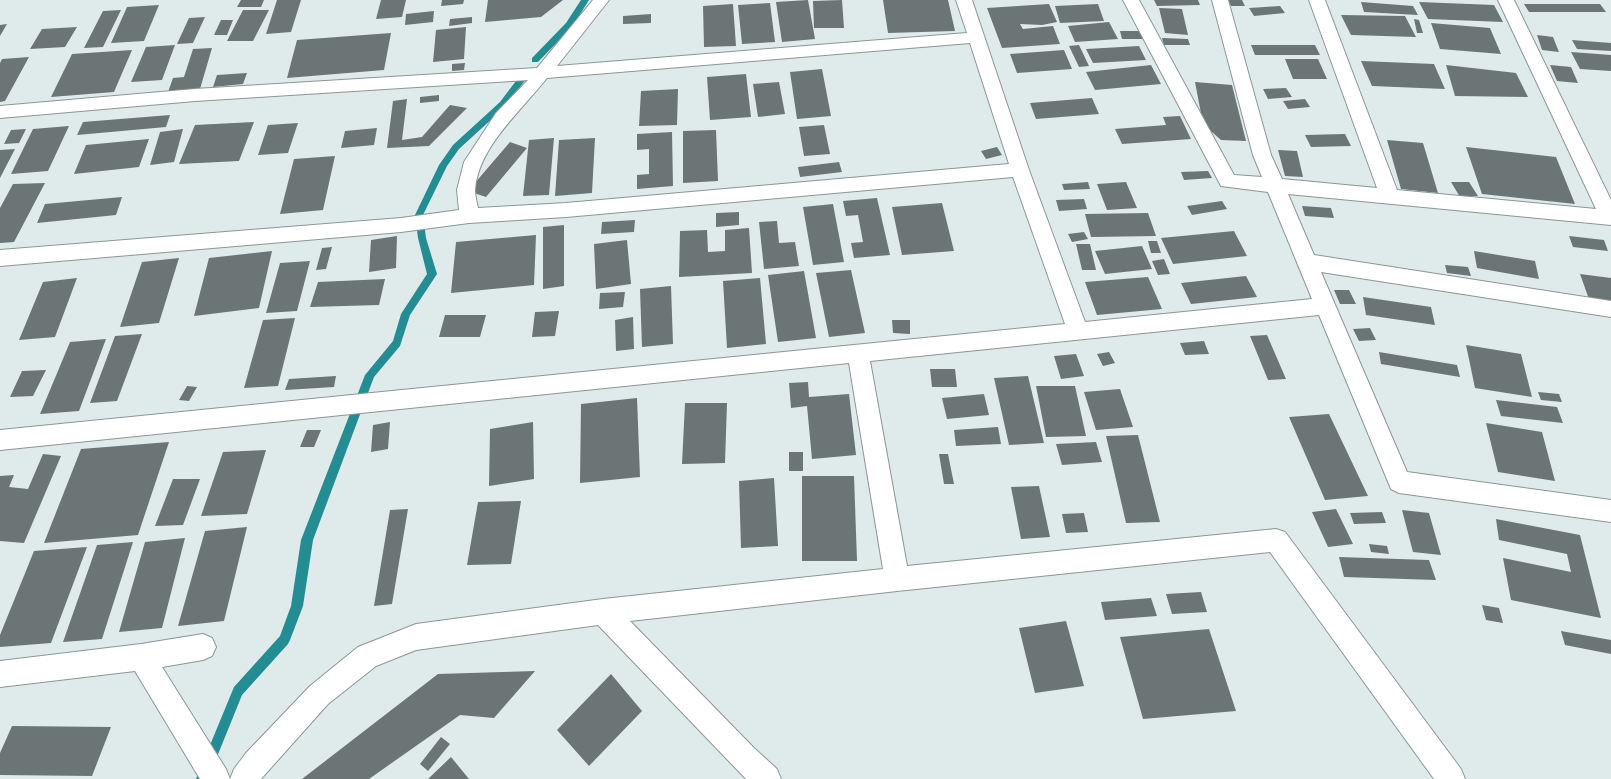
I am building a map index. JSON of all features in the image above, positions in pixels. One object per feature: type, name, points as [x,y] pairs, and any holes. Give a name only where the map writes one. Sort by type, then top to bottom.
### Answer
[{"type":"street","points":[[469,216],[466,190],[473,162],[502,117],[527,92],[601,0]]},
{"type":"street","points":[[964,0],[1020,170],[1078,330]]},
{"type":"street","points":[[1131,0],[1228,181],[1611,218]]},
{"type":"street","points":[[1220,0],[1262,155],[1399,482],[1611,511]]},
{"type":"street","points":[[1317,0],[1390,197]]},
{"type":"street","points":[[1506,0],[1611,218]]},
{"type":"street","points":[[0,112],[195,95],[542,73],[976,37]]},
{"type":"street","points":[[0,258],[401,225],[469,216],[582,208],[1020,170]]},
{"type":"street","points":[[1307,262],[1611,309]]},
{"type":"street","points":[[0,440],[330,409],[1078,330],[1326,306]]},
{"type":"street","points":[[858,353],[897,579]]},
{"type":"street","points":[[244,779],[256,763],[319,694],[367,656],[416,637],[603,612],[897,579],[1276,540],[1451,779]]},
{"type":"street","points":[[603,612],[744,758],[767,779]]},
{"type":"street","points":[[0,674],[141,657],[202,647]]},
{"type":"street","points":[[141,657],[214,776]]},
{"type":"building","points":[[241,0],[264,0],[261,7],[237,7]]},
{"type":"building","points":[[277,0],[301,0],[291,32],[266,34]]},
{"type":"building","points":[[381,0],[406,0],[402,17],[376,19]]},
{"type":"building","points":[[442,0],[464,0],[463,4],[441,6]]},
{"type":"building","points":[[488,0],[563,0],[541,17],[485,22]]},
{"type":"building","points":[[808,0],[815,39],[782,42],[776,2]]},
{"type":"building","points":[[842,0],[844,28],[814,28],[813,1]]},
{"type":"building","points":[[883,0],[948,0],[955,31],[888,33]]},
{"type":"building","points":[[1154,0],[1198,0],[1200,5],[1157,6]]},
{"type":"building","points":[[1228,0],[1242,0],[1245,6],[1231,6]]},
{"type":"building","points":[[1361,2],[1413,6],[1418,15],[1364,12]]},
{"type":"building","points":[[1419,2],[1494,5],[1503,22],[1428,19]]},
{"type":"building","points":[[770,3],[775,42],[742,44],[738,5]]},
{"type":"building","points":[[733,4],[736,46],[704,47],[703,6]]},
{"type":"building","points":[[1049,4],[1057,22],[1042,25],[1020,24],[1023,29],[1053,26],[1060,44],[1002,48],[987,8]]},
{"type":"building","points":[[1098,4],[1104,21],[1060,23],[1055,6]]},
{"type":"building","points":[[1524,4],[1600,4],[1606,12],[1529,12]]},
{"type":"building","points":[[159,5],[144,41],[111,43],[127,7]]},
{"type":"building","points":[[1280,6],[1285,13],[1254,16],[1249,8]]},
{"type":"building","points":[[1159,8],[1182,9],[1188,35],[1165,33]]},
{"type":"building","points":[[121,10],[103,47],[84,48],[103,11]]},
{"type":"building","points":[[243,10],[269,10],[253,41],[227,41]]},
{"type":"building","points":[[434,11],[433,22],[405,25],[406,14]]},
{"type":"building","points":[[651,14],[651,23],[623,24],[623,16]]},
{"type":"building","points":[[1341,15],[1405,16],[1416,37],[1351,35]]},
{"type":"building","points":[[205,17],[193,43],[177,44],[189,18]]},
{"type":"building","points":[[472,17],[472,23],[449,26],[450,19]]},
{"type":"building","points":[[1414,19],[1419,20],[1423,33],[1417,33]]},
{"type":"building","points":[[221,20],[233,20],[227,35],[214,35]]},
{"type":"building","points":[[1109,22],[1118,39],[1075,42],[1068,26]]},
{"type":"building","points":[[1431,23],[1490,28],[1501,54],[1440,49]]},
{"type":"building","points":[[7,24],[0,36],[0,25]]},
{"type":"building","points":[[77,27],[65,47],[30,49],[42,29]]},
{"type":"building","points":[[466,27],[464,59],[433,62],[436,30]]},
{"type":"building","points":[[1120,31],[1145,31],[1147,39],[1122,39]]},
{"type":"building","points":[[391,33],[384,70],[287,78],[297,40]]},
{"type":"building","points":[[1537,35],[1553,37],[1559,52],[1542,50]]},
{"type":"building","points":[[1162,38],[1188,39],[1190,45],[1164,45]]},
{"type":"building","points":[[1572,40],[1611,43],[1611,51],[1577,49]]},
{"type":"building","points":[[175,45],[162,80],[131,82],[146,47]]},
{"type":"building","points":[[1079,45],[1089,66],[1079,67],[1069,46]]},
{"type":"building","points":[[1251,45],[1315,45],[1320,55],[1255,55]]},
{"type":"building","points":[[1139,46],[1146,60],[1093,63],[1086,49]]},
{"type":"building","points":[[212,48],[200,89],[168,92],[173,78],[184,77],[193,49]]},
{"type":"building","points":[[132,50],[114,92],[51,97],[72,54]]},
{"type":"building","points":[[1064,50],[1072,69],[1017,73],[1010,54]]},
{"type":"building","points":[[1571,52],[1611,55],[1611,71],[1580,69]]},
{"type":"building","points":[[29,57],[5,101],[0,102],[0,63],[2,59]]},
{"type":"building","points":[[1285,59],[1318,59],[1327,79],[1293,79]]},
{"type":"building","points":[[1361,61],[1434,64],[1445,89],[1372,86]]},
{"type":"building","points":[[465,63],[464,70],[452,71],[452,64]]},
{"type":"building","points":[[1151,65],[1161,84],[1095,90],[1086,72]]},
{"type":"building","points":[[1446,65],[1516,73],[1528,97],[1455,96]]},
{"type":"building","points":[[1550,65],[1571,67],[1578,83],[1557,81]]},
{"type":"building","points":[[822,69],[831,116],[797,119],[790,72]]},
{"type":"building","points":[[247,73],[243,84],[213,87],[217,75]]},
{"type":"building","points":[[746,74],[751,117],[710,120],[707,77]]},
{"type":"building","points":[[779,82],[785,114],[758,117],[753,84]]},
{"type":"building","points":[[1195,82],[1232,85],[1246,141],[1221,140],[1203,124]]},
{"type":"building","points":[[1286,88],[1292,97],[1268,99],[1263,89]]},
{"type":"building","points":[[678,89],[677,125],[639,126],[641,91]]},
{"type":"building","points":[[439,95],[439,101],[420,103],[420,97]]},
{"type":"building","points":[[1092,98],[1099,114],[1036,119],[1030,103]]},
{"type":"building","points":[[407,99],[402,140],[422,137],[450,105],[467,108],[429,146],[387,148],[393,101]]},
{"type":"building","points":[[1305,99],[1310,107],[1288,109],[1283,101]]},
{"type":"building","points":[[170,115],[166,127],[77,135],[83,122]]},
{"type":"building","points":[[1180,116],[1191,139],[1122,144],[1115,129],[1166,125],[1163,117]]},
{"type":"building","points":[[254,122],[239,161],[179,164],[195,125]]},
{"type":"building","points":[[298,123],[288,153],[258,155],[268,125]]},
{"type":"building","points":[[824,125],[830,154],[804,156],[799,127]]},
{"type":"building","points":[[69,126],[48,171],[11,174],[33,129]]},
{"type":"building","points":[[377,128],[374,145],[341,148],[345,131]]},
{"type":"building","points":[[26,129],[19,143],[4,144],[11,130]]},
{"type":"building","points":[[183,129],[174,162],[150,165],[160,132]]},
{"type":"building","points":[[716,130],[718,181],[683,183],[683,131]]},
{"type":"building","points":[[672,132],[673,186],[637,189],[637,175],[649,174],[649,149],[637,150],[637,134]]},
{"type":"building","points":[[1345,134],[1351,146],[1311,147],[1305,135]]},
{"type":"building","points":[[554,138],[549,195],[523,196],[529,140]]},
{"type":"building","points":[[595,138],[592,193],[555,196],[559,140]]},
{"type":"building","points":[[149,139],[139,167],[74,174],[86,145]]},
{"type":"building","points":[[1387,140],[1423,143],[1438,193],[1401,189]]},
{"type":"building","points":[[510,142],[527,148],[486,197],[468,191]]},
{"type":"building","points":[[997,147],[1002,155],[986,159],[981,151]]},
{"type":"building","points":[[1466,147],[1556,157],[1575,204],[1482,194]]},
{"type":"building","points":[[15,149],[0,178],[0,150]]},
{"type":"building","points":[[1278,150],[1297,151],[1303,177],[1285,176]]},
{"type":"building","points":[[335,156],[323,210],[280,214],[294,159]]},
{"type":"building","points":[[839,162],[842,172],[800,177],[798,167]]},
{"type":"building","points":[[1208,171],[1212,178],[1184,180],[1181,172]]},
{"type":"building","points":[[1088,182],[1090,189],[1064,190],[1062,184]]},
{"type":"building","points":[[1126,182],[1137,208],[1107,210],[1097,184]]},
{"type":"building","points":[[1451,182],[1469,182],[1478,196],[1460,197]]},
{"type":"building","points":[[45,183],[14,242],[0,243],[0,208],[13,184]]},
{"type":"building","points":[[122,197],[116,215],[37,223],[45,204]]},
{"type":"building","points":[[877,198],[890,255],[854,258],[851,243],[863,242],[858,215],[846,216],[843,201]]},
{"type":"building","points":[[1084,199],[1087,209],[1059,211],[1056,200]]},
{"type":"building","points":[[1222,201],[1227,209],[1192,215],[1187,206]]},
{"type":"building","points":[[942,203],[954,251],[902,255],[892,207]]},
{"type":"building","points":[[833,204],[844,262],[813,265],[803,207]]},
{"type":"building","points":[[1302,206],[1331,208],[1334,218],[1305,216]]},
{"type":"building","points":[[739,212],[739,225],[716,227],[716,213]]},
{"type":"building","points":[[1148,213],[1156,236],[1091,237],[1085,214]]},
{"type":"building","points":[[635,220],[634,232],[601,234],[602,222]]},
{"type":"building","points":[[777,221],[779,243],[795,242],[799,266],[764,269],[759,222]]},
{"type":"building","points":[[564,225],[564,286],[543,289],[543,227]]},
{"type":"building","points":[[749,228],[752,273],[679,277],[680,231],[707,230],[708,252],[725,251],[725,230]]},
{"type":"building","points":[[1234,231],[1247,256],[1173,264],[1161,238]]},
{"type":"building","points":[[1084,232],[1088,239],[1072,242],[1068,234]]},
{"type":"building","points":[[536,235],[534,285],[451,293],[456,242]]},
{"type":"building","points":[[397,236],[396,268],[369,272],[371,240]]},
{"type":"building","points":[[1569,236],[1604,240],[1608,251],[1573,247]]},
{"type":"building","points":[[627,240],[631,284],[596,289],[594,244]]},
{"type":"building","points":[[1148,241],[1157,241],[1161,253],[1151,253]]},
{"type":"building","points":[[1076,244],[1090,244],[1096,270],[1082,270]]},
{"type":"building","points":[[1142,246],[1152,269],[1105,274],[1095,251]]},
{"type":"building","points":[[332,247],[326,269],[316,270],[322,248]]},
{"type":"building","points":[[272,251],[259,308],[194,316],[209,258]]},
{"type":"building","points":[[1474,251],[1535,261],[1539,279],[1477,268]]},
{"type":"building","points":[[179,258],[159,323],[120,327],[142,262]]},
{"type":"building","points":[[1164,259],[1170,274],[1158,275],[1152,261]]},
{"type":"building","points":[[310,261],[297,311],[266,313],[280,263]]},
{"type":"building","points":[[1445,265],[1468,267],[1471,276],[1447,273]]},
{"type":"building","points":[[851,270],[865,333],[829,337],[816,273]]},
{"type":"building","points":[[804,271],[816,338],[778,342],[768,275]]},
{"type":"building","points":[[1580,274],[1611,278],[1611,304],[1590,302]]},
{"type":"building","points":[[1246,276],[1257,297],[1191,304],[1181,283]]},
{"type":"building","points":[[1148,277],[1162,309],[1097,315],[1085,282]]},
{"type":"building","points":[[77,278],[55,337],[19,340],[43,282]]},
{"type":"building","points":[[760,278],[766,344],[727,348],[723,281]]},
{"type":"building","points":[[385,279],[379,305],[310,307],[318,282]]},
{"type":"building","points":[[671,286],[673,344],[642,347],[640,289]]},
{"type":"building","points":[[1334,290],[1349,290],[1356,304],[1340,304]]},
{"type":"building","points":[[625,292],[623,307],[599,309],[600,293]]},
{"type":"building","points":[[1363,297],[1431,307],[1435,325],[1366,315]]},
{"type":"building","points":[[559,311],[555,336],[532,337],[535,312]]},
{"type":"building","points":[[445,315],[486,315],[480,337],[439,337]]},
{"type":"building","points":[[633,317],[634,349],[616,351],[615,320]]},
{"type":"building","points":[[295,318],[278,386],[244,388],[263,320]]},
{"type":"building","points":[[892,320],[910,320],[910,334],[893,333]]},
{"type":"building","points":[[1370,328],[1376,340],[1359,341],[1353,329]]},
{"type":"building","points":[[142,334],[117,401],[90,403],[115,336]]},
{"type":"building","points":[[1267,335],[1286,379],[1268,380],[1250,336]]},
{"type":"building","points":[[106,339],[79,411],[40,414],[70,342]]},
{"type":"building","points":[[1204,341],[1209,354],[1185,355],[1180,343]]},
{"type":"building","points":[[1466,345],[1521,354],[1532,397],[1475,388]]},
{"type":"building","points":[[1109,352],[1115,363],[1103,366],[1097,354]]},
{"type":"building","points":[[1379,352],[1457,365],[1460,377],[1381,364]]},
{"type":"building","points":[[1076,354],[1084,376],[1061,379],[1054,356]]},
{"type":"building","points":[[930,369],[955,369],[957,387],[932,387]]},
{"type":"building","points":[[46,370],[33,396],[10,397],[22,371]]},
{"type":"building","points":[[336,376],[334,387],[285,390],[289,379]]},
{"type":"building","points":[[1028,376],[1044,443],[1009,445],[994,378]]},
{"type":"building","points":[[808,382],[809,397],[849,394],[856,455],[812,459],[807,406],[791,408],[789,383]]},
{"type":"building","points":[[187,386],[197,387],[189,401],[179,400]]},
{"type":"building","points":[[1036,386],[1075,386],[1086,436],[1046,437]]},
{"type":"building","points":[[1120,389],[1133,427],[1096,430],[1084,392]]},
{"type":"building","points":[[1538,392],[1559,394],[1562,402],[1541,400]]},
{"type":"building","points":[[984,394],[989,415],[947,419],[942,398]]},
{"type":"building","points":[[637,398],[640,477],[580,483],[581,404]]},
{"type":"building","points":[[1496,400],[1557,407],[1563,423],[1501,416]]},
{"type":"building","points":[[685,403],[727,403],[725,463],[682,464]]},
{"type":"building","points":[[1329,414],[1368,496],[1325,500],[1289,417]]},
{"type":"building","points":[[390,422],[388,449],[371,452],[373,425]]},
{"type":"building","points":[[533,422],[534,479],[489,486],[490,429]]},
{"type":"building","points":[[1486,423],[1542,432],[1555,481],[1498,472]]},
{"type":"building","points":[[998,427],[1001,444],[956,446],[954,430]]},
{"type":"building","points":[[307,430],[321,430],[314,447],[300,447]]},
{"type":"building","points":[[1138,435],[1160,522],[1126,523],[1106,436]]},
{"type":"building","points":[[169,442],[138,535],[44,543],[81,449]]},
{"type":"building","points":[[1096,442],[1102,462],[1062,465],[1056,444]]},
{"type":"building","points":[[266,450],[247,514],[201,516],[223,452]]},
{"type":"building","points":[[789,452],[803,452],[803,471],[789,471]]},
{"type":"building","points":[[43,454],[61,456],[24,543],[0,541],[0,476],[14,475],[9,487],[28,489]]},
{"type":"building","points":[[939,454],[948,454],[954,484],[944,484]]},
{"type":"building","points":[[802,476],[854,476],[857,561],[802,561]]},
{"type":"building","points":[[774,478],[778,546],[741,548],[739,481]]},
{"type":"building","points":[[173,479],[200,479],[183,525],[155,526]]},
{"type":"building","points":[[1039,486],[1050,537],[1021,539],[1011,487]]},
{"type":"building","points":[[521,501],[511,564],[467,565],[478,502]]},
{"type":"building","points":[[408,509],[392,604],[374,606],[390,510]]},
{"type":"building","points":[[1336,509],[1353,544],[1328,547],[1312,512]]},
{"type":"building","points":[[1402,510],[1429,513],[1441,555],[1413,552]]},
{"type":"building","points":[[1382,512],[1386,523],[1354,524],[1350,513]]},
{"type":"building","points":[[1084,513],[1088,532],[1066,533],[1062,514]]},
{"type":"building","points":[[1496,519],[1580,535],[1601,618],[1511,600],[1503,558],[1571,572],[1567,554],[1499,540]]},
{"type":"building","points":[[247,527],[224,621],[178,626],[205,531]]},
{"type":"building","points":[[185,538],[162,628],[119,632],[145,542]]},
{"type":"building","points":[[133,542],[102,639],[63,642],[97,545]]},
{"type":"building","points":[[1369,544],[1387,546],[1389,554],[1371,552]]},
{"type":"building","points":[[87,547],[51,643],[0,647],[0,635],[34,551]]},
{"type":"building","points":[[1339,557],[1429,560],[1436,580],[1344,577]]},
{"type":"building","points":[[1201,592],[1207,612],[1172,614],[1166,594]]},
{"type":"building","points":[[1151,598],[1157,616],[1105,620],[1101,602]]},
{"type":"building","points":[[1482,605],[1499,608],[1503,623],[1486,620]]},
{"type":"building","points":[[1066,621],[1084,686],[1035,693],[1019,628]]},
{"type":"building","points":[[1209,629],[1236,711],[1143,719],[1120,637]]},
{"type":"building","points":[[1561,631],[1611,640],[1611,654],[1565,645]]},
{"type":"building","points":[[535,671],[494,718],[460,715],[369,779],[302,779],[438,674]]},
{"type":"building","points":[[611,674],[642,711],[589,766],[557,730]]},
{"type":"building","points":[[12,726],[111,727],[92,776],[0,775],[0,753]]},
{"type":"building","points":[[441,737],[450,744],[428,771],[420,764]]},
{"type":"building","points":[[451,757],[469,779],[428,779]]},
{"type":"waterway","points":[[535,60],[569,25],[585,0]]},
{"type":"waterway","points":[[202,779],[238,691],[284,640],[297,606],[307,540],[370,375],[397,343],[406,314],[432,274],[422,238],[419,215],[443,165],[456,147],[503,104],[522,79]]}]
